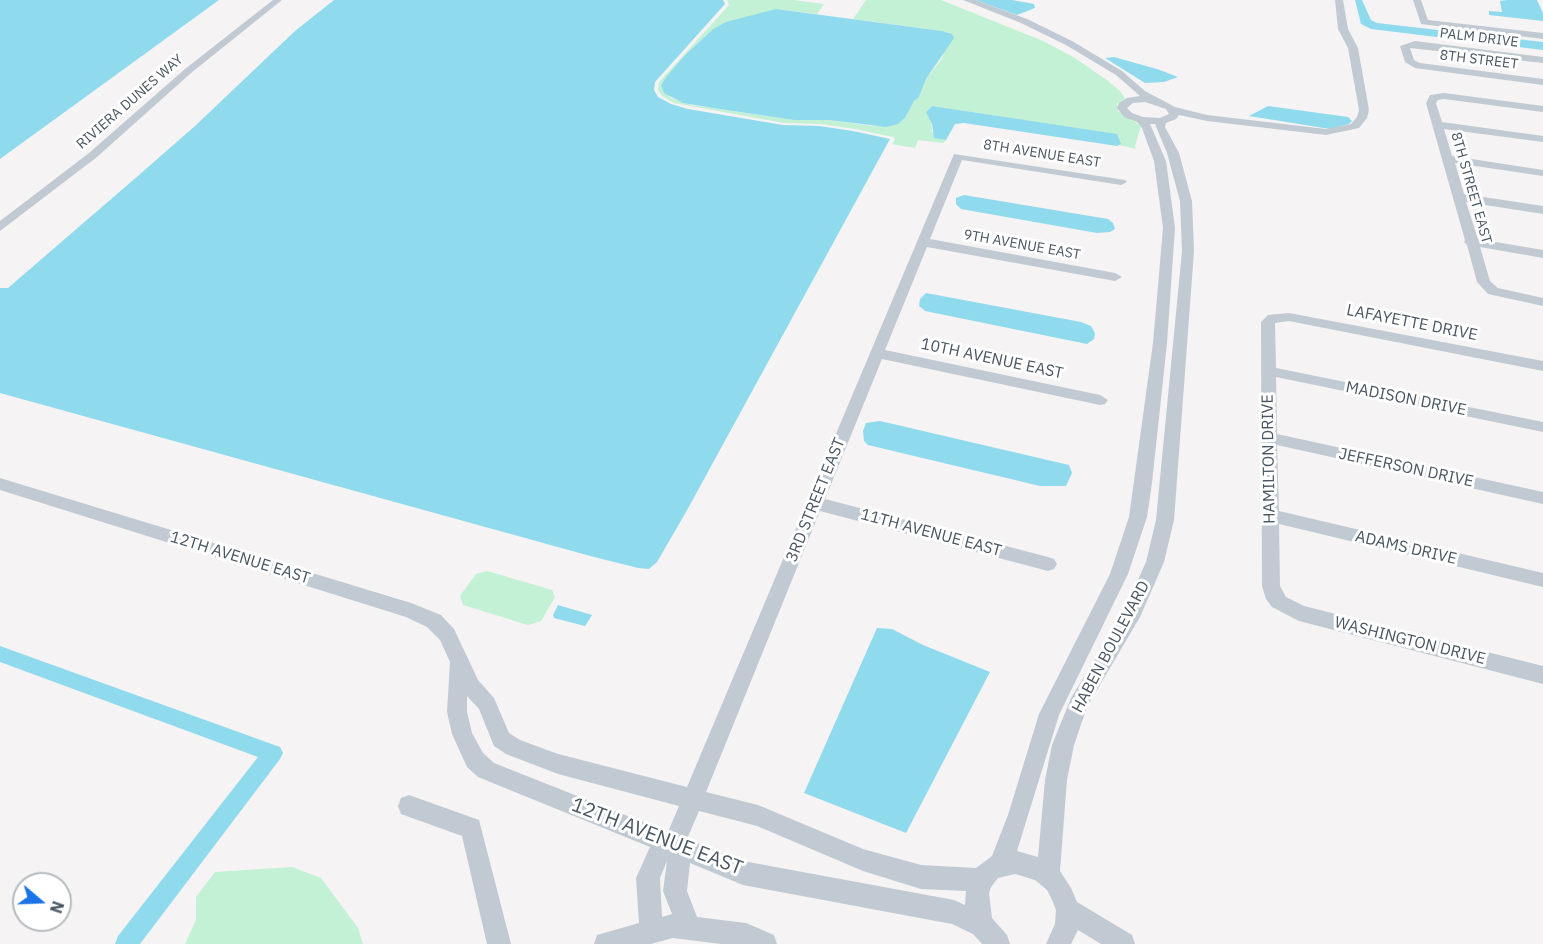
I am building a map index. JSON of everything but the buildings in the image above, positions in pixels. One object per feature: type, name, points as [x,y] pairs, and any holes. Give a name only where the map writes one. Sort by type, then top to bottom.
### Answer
[{"type":"street","name":"RIVIERA DUNES WAY","points":[[0,227],[93,155],[188,71],[278,0]]},
{"type":"street","points":[[953,0],[1010,23],[1088,61],[1125,90],[1131,100],[1154,100]]},
{"type":"street","points":[[968,0],[1024,21],[1100,60],[1119,72],[1141,93],[1166,104],[1169,116]]},
{"type":"street","points":[[1141,120],[1169,116],[1207,118],[1326,132],[1354,126],[1362,118],[1364,110],[1353,48],[1342,29],[1339,0]]},
{"type":"street","points":[[1417,0],[1424,22],[1543,36]]},
{"type":"street","points":[[1010,23],[1024,21]]},
{"type":"street","name":"PALM DRIVE","points":[[1412,64],[1405,46],[1411,44],[1543,60]]},
{"type":"street","name":"8TH STREET","points":[[1412,64],[1543,82]]},
{"type":"street","name":"8TH STREET EAST","points":[[1543,109],[1444,96],[1434,97],[1431,103],[1482,278],[1487,286],[1504,294],[1543,302]]},
{"type":"street","name":"HABEN BOULEVARD","points":[[1001,864],[1023,804],[1049,714],[1119,574],[1129,549],[1144,483],[1160,343],[1168,247],[1168,212],[1160,161],[1147,127],[1141,120],[1128,115],[1122,108],[1126,102],[1131,100]]},
{"type":"street","name":"HABEN BOULEVARD","points":[[1048,877],[1056,780],[1064,745],[1078,704],[1131,617],[1155,562],[1165,520],[1182,347],[1188,250],[1186,201],[1173,153],[1160,128],[1169,116]]},
{"type":"street","points":[[1437,125],[1543,140]]},
{"type":"street","name":"8TH AVENUE EAST","points":[[958,156],[1121,182]]},
{"type":"street","name":"3RD STREET EAST","points":[[674,844],[958,156]]},
{"type":"street","points":[[1447,159],[1543,173]]},
{"type":"street","points":[[1458,197],[1543,210]]},
{"type":"street","name":"9TH AVENUE EAST","points":[[923,242],[1115,277]]},
{"type":"street","points":[[1470,242],[1543,254]]},
{"type":"street","name":"LAFAYETTE DRIVE","points":[[1273,318],[1289,317],[1543,366]]},
{"type":"street","name":"HAMILTON DRIVE","points":[[1273,318],[1268,322],[1267,329],[1270,586],[1279,602]]},
{"type":"street","points":[[1160,343],[1182,347]]},
{"type":"street","name":"10TH AVENUE EAST","points":[[876,353],[1100,400]]},
{"type":"street","name":"MADISON DRIVE","points":[[1268,371],[1543,427]]},
{"type":"street","name":"JEFFERSON DRIVE","points":[[1269,438],[1543,498]]},
{"type":"street","name":"12TH AVENUE EAST","points":[[0,484],[411,610],[434,621],[447,635],[471,686],[487,704],[501,739],[513,747],[558,764],[758,816],[863,860],[921,877],[981,880]]},
{"type":"street","name":"11TH AVENUE EAST","points":[[814,503],[1048,564]]},
{"type":"street","name":"ADAMS DRIVE","points":[[1270,516],[1543,580]]},
{"type":"street","name":"WASHINGTON DRIVE","points":[[1279,602],[1299,613],[1543,675]]},
{"type":"street","name":"12TH AVENUE EAST","points":[[458,661],[457,712],[459,723],[470,752],[486,770],[743,873],[954,912],[982,925]]},
{"type":"street","points":[[408,806],[471,828],[499,944]]},
{"type":"street","points":[[651,931],[648,878],[658,854],[674,844],[680,853],[675,891],[690,928]]},
{"type":"street","points":[[998,944],[982,925],[976,909],[977,893],[981,880],[990,870],[1001,864],[1015,862],[1029,865],[1048,877],[1063,896],[1068,910],[1067,926],[1058,944]]},
{"type":"street","points":[[1068,910],[1123,944]]},
{"type":"street","points":[[606,944],[673,926],[746,935],[765,944]]},
{"type":"green space","points":[[727,0],[793,0],[824,4],[817,14],[776,9],[713,29],[686,54],[661,85],[671,98],[692,105],[794,120],[829,120],[872,126],[898,124],[905,118],[914,101],[919,97],[926,79],[940,61],[950,41],[942,31],[853,19],[866,0],[941,0],[1043,41],[1075,58],[1108,81],[1121,92],[1125,99],[1117,104],[1118,111],[1141,126],[1136,149],[997,116],[932,106],[926,112],[931,119],[932,132],[946,140],[943,143],[918,140],[915,148],[892,144],[895,139],[893,137],[855,129],[820,124],[784,123],[674,103],[662,96],[658,90],[659,82],[729,5]]},
{"type":"green space","points":[[487,571],[552,590],[555,597],[541,621],[528,625],[463,605],[460,596],[476,574]]},
{"type":"green space","points":[[292,867],[321,878],[358,928],[363,944],[185,944],[196,920],[196,897],[215,872]]},
{"type":"water","points":[[0,0],[219,0],[0,159]]},
{"type":"water","points":[[334,0],[723,0],[725,4],[655,82],[654,90],[658,97],[688,109],[783,125],[819,126],[853,131],[890,139],[686,512],[657,562],[649,569],[594,557],[0,393],[0,288],[8,288],[195,126],[295,31]]},
{"type":"water","points":[[975,0],[1012,0],[1034,4],[1035,8],[1017,15]]},
{"type":"water","points":[[1355,0],[1362,0],[1371,20],[1377,23],[1543,42],[1543,50],[1371,29],[1361,24]]},
{"type":"water","points":[[1537,0],[1543,13],[1543,21],[1489,15],[1489,11],[1502,12],[1500,1]]},
{"type":"water","points":[[776,9],[942,31],[952,34],[954,38],[926,79],[919,97],[914,101],[905,118],[898,124],[886,127],[829,120],[794,120],[713,108],[683,103],[664,93],[661,85],[667,76],[686,54],[713,29],[726,22]]},
{"type":"water","points":[[1114,57],[1178,77],[1164,82],[1145,83],[1105,58]]},
{"type":"water","points":[[932,106],[1117,134],[1121,144],[1117,146],[964,123],[955,124],[946,140],[934,138],[932,124],[926,112]]},
{"type":"water","points":[[1268,106],[1348,117],[1352,121],[1330,129],[1249,116]]},
{"type":"water","points":[[964,195],[1108,219],[1113,223],[1115,229],[1110,232],[1097,233],[961,209],[956,204],[956,198]]},
{"type":"water","points":[[926,293],[1081,322],[1091,326],[1095,333],[1094,339],[1087,344],[925,311],[919,306],[920,299]]},
{"type":"water","points":[[880,421],[1069,465],[1072,473],[1066,486],[1040,486],[868,445],[864,441],[863,431],[866,423]]},
{"type":"water","points":[[558,605],[592,615],[585,626],[554,618],[553,615]]},
{"type":"water","points":[[877,628],[892,629],[923,645],[990,672],[906,833],[804,793]]},
{"type":"waterway","points":[[0,654],[273,753],[126,944]]}]
